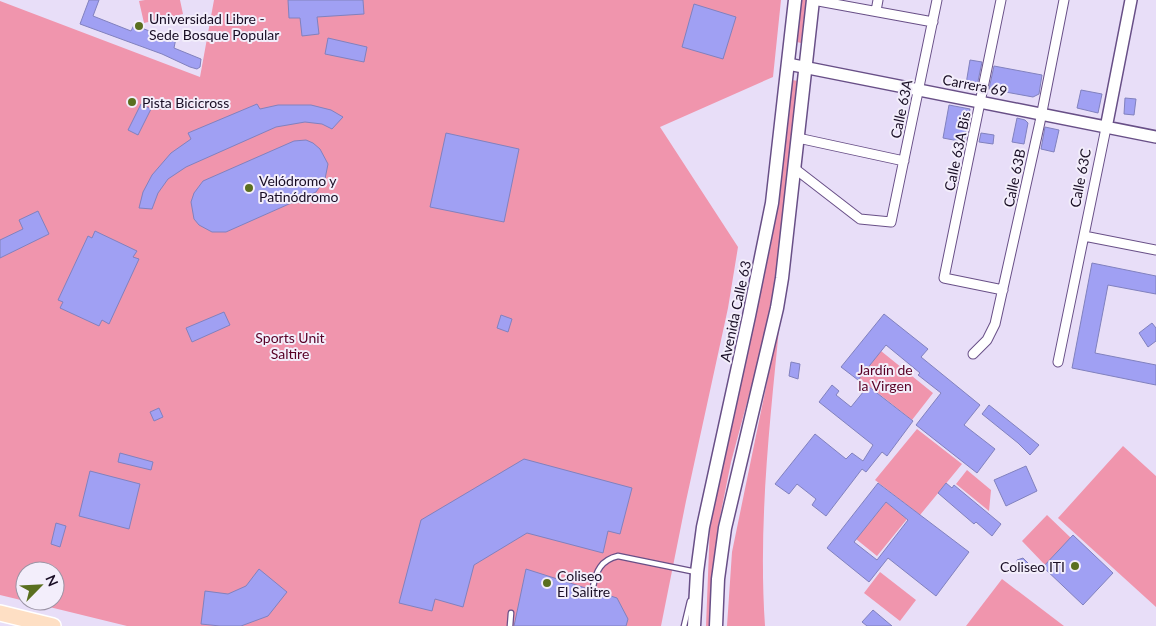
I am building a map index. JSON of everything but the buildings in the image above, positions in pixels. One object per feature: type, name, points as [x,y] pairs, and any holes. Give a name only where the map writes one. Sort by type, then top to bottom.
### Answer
[{"type":"main road","name":"Avenida Calle 63","points":[[694,626],[697,572],[703,526],[774,186],[795,0]]},
{"type":"main road","points":[[716,626],[718,579],[722,547],[778,301],[813,0]]},
{"type":"main road","points":[[0,613],[53,626]]},
{"type":"street","points":[[813,0],[932,22]]},
{"type":"street","points":[[876,11],[878,0]]},
{"type":"street","name":"Calle 63A","points":[[794,168],[860,219],[892,222],[937,0]]},
{"type":"street","name":"Calle 63A Bis","points":[[1001,0],[944,278],[1003,290]]},
{"type":"street","name":"Calle 63B","points":[[973,354],[987,340],[995,324],[1042,114],[1064,0]]},
{"type":"street","name":"Calle 63C","points":[[1058,362],[1131,0]]},
{"type":"street","name":"Carrera 69","points":[[788,64],[1156,137]]},
{"type":"street","points":[[798,138],[904,161]]},
{"type":"street","points":[[1084,236],[1156,250]]},
{"type":"lane","points":[[593,587],[600,566],[608,559],[618,556],[697,572],[684,626]]},
{"type":"lane","points":[[510,626],[511,613]]},
{"type":"green space","points":[[180,0],[183,14],[144,23],[139,1]]},
{"type":"green space","name":"Sports Unit Saltire","points":[[214,0],[781,0],[773,77],[660,127],[738,247],[728,308],[661,626],[127,626],[65,611],[65,561],[15,561],[15,599],[0,595],[0,1],[200,77]]},
{"type":"green space","points":[[798,0],[806,0],[801,43],[797,42]]},
{"type":"green space","points":[[792,80],[798,81],[776,282],[756,369],[731,462],[718,527],[710,626],[706,626],[710,524],[771,244],[779,197]]},
{"type":"green space","points":[[780,319],[764,510],[763,587],[765,626],[727,626],[732,552]]},
{"type":"green space","name":"Jardín de la Virgen","points":[[881,351],[933,393],[912,420],[859,378]]},
{"type":"green space","points":[[917,429],[962,464],[920,515],[875,480]]},
{"type":"green space","points":[[1123,446],[1156,476],[1156,607],[1058,518]]},
{"type":"green space","points":[[967,470],[991,490],[989,511],[956,484]]},
{"type":"green space","points":[[886,502],[907,519],[877,556],[856,539]]},
{"type":"green space","points":[[1047,515],[1071,538],[1045,565],[1022,541]]},
{"type":"green space","points":[[880,572],[916,600],[900,621],[864,593]]},
{"type":"green space","points":[[1002,579],[1064,626],[966,626]]},
{"type":"place","name":"Universidad Libre - Sede Bosque Popular","points":[[139,26]]},
{"type":"place","name":"Pista Bicicross","points":[[132,102]]},
{"type":"place","name":"Velódromo y Patinódromo","points":[[249,188]]},
{"type":"place","name":"Coliseo ITI","points":[[1075,566]]},
{"type":"place","name":"Coliseo El Salitre","points":[[547,583]]}]
